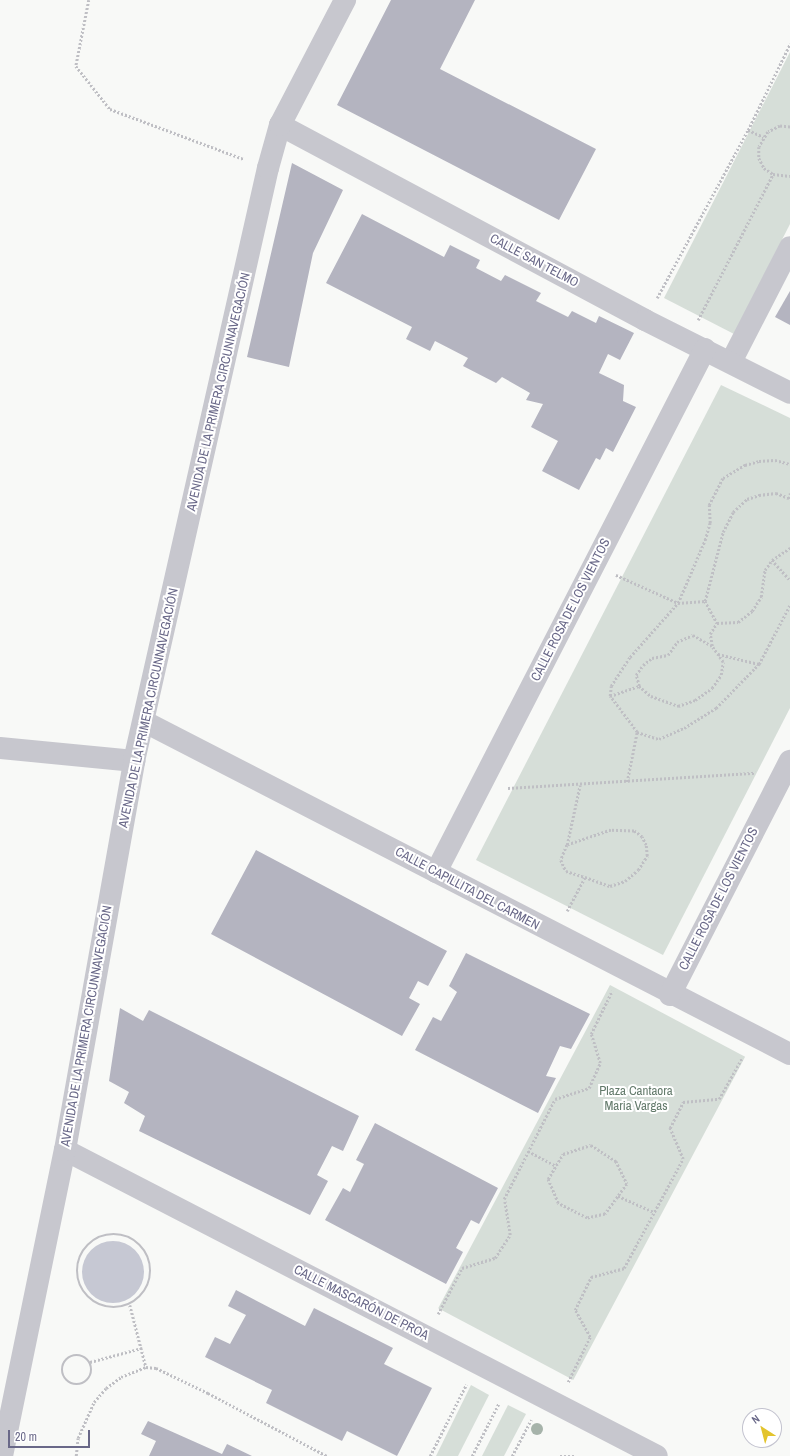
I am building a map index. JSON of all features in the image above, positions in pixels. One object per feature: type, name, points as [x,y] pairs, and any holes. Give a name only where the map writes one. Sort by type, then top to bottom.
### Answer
[{"type":"street","name":"AVENIDA DE LA PRIMERA CIRCUNNAVEGACIÓN","points":[[2,1456],[65,1150],[134,761],[145,722],[268,168],[280,125],[345,0]]},
{"type":"street","name":"CALLE SAN TELMO","points":[[280,125],[645,320],[696,344],[790,394]]},
{"type":"street","points":[[731,362],[790,247]]},
{"type":"street","name":"CALLE ROSA DE LOS VIENTOS","points":[[436,872],[594,566],[696,344]]},
{"type":"street","name":"CALLE CAPILLITA DEL CARMEN","points":[[145,722],[670,995],[790,1054]]},
{"type":"street","points":[[0,748],[134,761]]},
{"type":"street","name":"CALLE ROSA DE LOS VIENTOS","points":[[670,995],[788,766]]},
{"type":"street","name":"CALLE MASCARÓN DE PROA","points":[[65,1150],[657,1456]]},
{"type":"path","points":[[89,0],[76,66],[110,109],[268,168]]},
{"type":"path","points":[[645,320],[748,130],[790,44]]},
{"type":"path","points":[[790,127],[774,128],[764,137],[759,147],[759,158],[764,168],[772,174],[790,176]]},
{"type":"path","points":[[748,130],[764,137]]},
{"type":"path","points":[[696,344],[772,174]]},
{"type":"path","points":[[790,464],[775,460],[759,461],[745,465],[723,478],[709,505],[710,523],[705,540],[678,603],[617,673],[610,686],[610,696],[637,732],[659,739],[684,728],[716,708],[759,664],[790,605]]},
{"type":"path","points":[[717,623],[706,601],[723,532],[733,512],[748,499],[759,494],[776,493],[789,499],[790,493]]},
{"type":"path","points":[[717,623],[738,622],[752,612],[761,597],[765,570],[772,560],[790,548]]},
{"type":"path","points":[[772,560],[790,580]]},
{"type":"path","points":[[594,566],[678,603],[706,601]]},
{"type":"path","points":[[712,646],[693,636],[677,642],[668,655],[652,658],[643,665],[636,675],[639,686],[651,696],[678,706],[695,700],[712,688],[721,675],[723,662],[712,646],[710,634],[717,623]]},
{"type":"path","points":[[717,653],[759,664]]},
{"type":"path","points":[[610,696],[639,686]]},
{"type":"path","points":[[627,782],[637,732]]},
{"type":"path","points":[[479,790],[627,782],[788,766]]},
{"type":"path","points":[[567,845],[611,830],[634,831],[642,837],[646,845],[646,856],[638,870],[624,881],[610,886],[566,871],[561,860],[567,845],[580,785]]},
{"type":"path","points":[[566,911],[585,877]]},
{"type":"path","points":[[435,1320],[462,1268],[495,1258],[510,1235],[504,1200],[555,1099],[589,1088],[600,1063],[591,1034],[613,989]]},
{"type":"path","points":[[565,1388],[590,1336],[575,1310],[592,1277],[624,1268],[683,1160],[670,1128],[683,1102],[719,1099],[746,1051]]},
{"type":"path","points":[[591,1145],[616,1161],[627,1184],[618,1196],[605,1214],[587,1218],[558,1203],[548,1180],[563,1154],[591,1145]]},
{"type":"path","points":[[528,1151],[556,1166]]},
{"type":"path","points":[[618,1196],[654,1212]]},
{"type":"path","points":[[113,1234],[136,1240],[145,1250],[150,1261],[152,1273],[149,1286],[142,1296],[130,1305],[109,1308],[97,1304],[81,1288],[78,1270],[82,1253],[89,1243],[100,1236],[113,1234]]},
{"type":"path","points":[[130,1305],[146,1367]]},
{"type":"path","points":[[90,1362],[142,1348]]},
{"type":"path","points":[[82,1355],[90,1362],[91,1377],[84,1384],[73,1385],[62,1375],[62,1365],[68,1357],[82,1355]]},
{"type":"path","points":[[76,1456],[78,1438],[94,1402],[106,1388],[121,1377],[146,1367],[156,1368],[208,1393],[327,1456]]},
{"type":"path","points":[[430,1456],[466,1384],[471,1381]]},
{"type":"path","points":[[472,1456],[500,1401]]},
{"type":"path","points":[[512,1456],[533,1417]]},
{"type":"path","points":[[560,1456],[576,1456]]},
{"type":"green space","points":[[790,52],[790,224],[734,334],[664,298]]},
{"type":"green space","points":[[721,385],[790,418],[790,708],[663,955],[476,860]]},
{"type":"green space","name":"Plaza Cantaora Maria Vargas","points":[[610,985],[745,1057],[573,1380],[438,1308]]},
{"type":"green space","points":[[471,1385],[489,1395],[458,1456],[436,1456]]},
{"type":"green space","points":[[508,1405],[526,1414],[504,1456],[482,1456]]},
{"type":"shaded area","points":[[113,1241],[130,1246],[135,1250],[139,1255],[144,1272],[139,1289],[135,1294],[130,1298],[113,1303],[96,1298],[91,1294],[87,1289],[82,1272],[87,1255],[91,1250],[96,1246]]},
{"type":"building","points":[[391,0],[475,0],[440,69],[596,149],[559,220],[337,105]]},
{"type":"building","points":[[292,163],[343,190],[313,253],[289,367],[247,357]]},
{"type":"building","points":[[362,214],[444,257],[450,245],[480,260],[476,268],[501,281],[505,275],[541,293],[536,301],[568,317],[572,311],[596,323],[599,316],[634,333],[620,360],[608,354],[599,373],[624,385],[623,401],[636,407],[613,452],[606,448],[600,460],[596,458],[579,490],[542,471],[558,441],[531,427],[543,404],[526,400],[530,393],[502,377],[496,383],[463,366],[468,358],[435,341],[430,351],[406,339],[412,327],[326,283]]},
{"type":"building","points":[[790,291],[790,325],[775,317]]},
{"type":"building","points":[[256,850],[447,951],[428,986],[418,981],[409,998],[420,1004],[402,1036],[211,934]]},
{"type":"building","points":[[466,953],[590,1014],[571,1049],[560,1046],[546,1076],[556,1078],[538,1113],[415,1050],[433,1017],[441,1021],[457,992],[449,986]]},
{"type":"building","points":[[120,1008],[143,1021],[149,1010],[359,1116],[343,1151],[332,1146],[317,1175],[328,1181],[310,1215],[139,1131],[145,1116],[124,1103],[129,1092],[109,1081]]},
{"type":"building","points":[[375,1123],[498,1188],[479,1224],[471,1220],[456,1248],[463,1252],[446,1284],[325,1220],[343,1188],[350,1192],[364,1164],[356,1160]]},
{"type":"building","points":[[236,1290],[305,1326],[314,1308],[393,1348],[384,1364],[432,1388],[397,1456],[347,1431],[342,1441],[266,1403],[272,1390],[205,1357],[215,1337],[230,1344],[246,1315],[228,1306]]},
{"type":"building","points":[[148,1421],[222,1454],[227,1444],[252,1456],[149,1456],[156,1441],[141,1434]]}]
